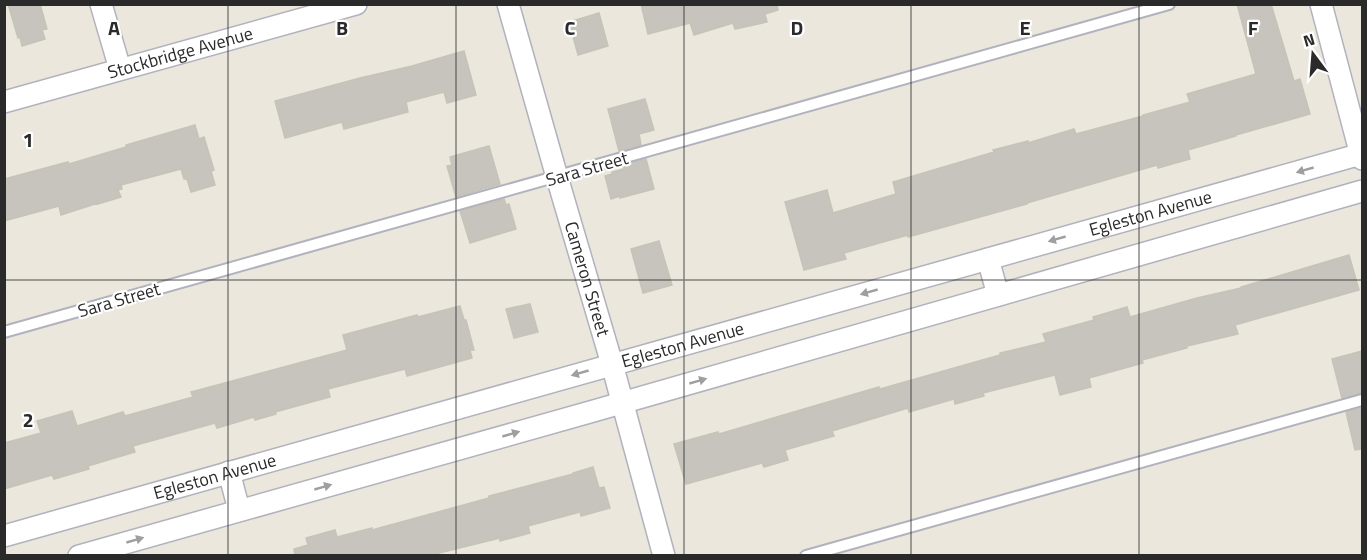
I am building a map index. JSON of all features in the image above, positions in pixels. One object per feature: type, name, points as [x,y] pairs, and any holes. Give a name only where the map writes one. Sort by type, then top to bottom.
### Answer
[{"type":"street","points":[[100,4],[120,69]]},
{"type":"street","name":"Stockbridge Avenue","points":[[4,102],[356,4]]},
{"type":"street","name":"Cameron Street","points":[[508,4],[623,402],[664,555]]},
{"type":"street","points":[[1321,4],[1362,156]]},
{"type":"street","name":"Egleston Avenue","points":[[4,536],[1362,156]]},
{"type":"street","name":"Egleston Avenue","points":[[79,555],[1362,191]]},
{"type":"street","points":[[988,259],[998,295]]},
{"type":"street","points":[[230,472],[239,510]]},
{"type":"lane","name":"Sara Street","points":[[4,332],[1169,4]]},
{"type":"lane","points":[[806,555],[1362,400]]},
{"type":"building","points":[[8,4],[40,4],[47,29],[42,30],[45,39],[22,46]]},
{"type":"building","points":[[641,4],[777,4],[778,10],[765,14],[767,22],[735,29],[733,23],[694,35],[690,23],[648,34]]},
{"type":"building","points":[[1237,4],[1271,4],[1294,81],[1300,79],[1310,114],[1188,150],[1190,159],[1158,168],[1157,165],[1027,204],[844,253],[846,259],[804,270],[785,202],[827,190],[833,213],[896,194],[893,182],[994,152],[993,150],[1028,141],[1028,143],[1074,129],[1076,134],[1143,116],[1190,102],[1187,94],[1256,74]]},
{"type":"building","points":[[599,13],[608,46],[578,55],[569,22]]},
{"type":"building","points":[[464,51],[476,95],[447,103],[444,92],[406,102],[408,112],[344,129],[342,122],[285,138],[275,101]]},
{"type":"building","points":[[645,99],[654,130],[639,134],[641,145],[619,151],[608,109]]},
{"type":"building","points":[[195,125],[199,139],[204,137],[214,170],[211,171],[215,185],[191,192],[181,169],[121,185],[122,189],[118,190],[121,197],[61,215],[59,206],[4,221],[4,179],[68,162],[69,164]]},
{"type":"building","points":[[489,146],[500,184],[456,197],[447,166],[452,165],[450,157]]},
{"type":"building","points":[[646,159],[654,189],[611,199],[605,176],[624,169],[623,165]]},
{"type":"building","points":[[504,199],[506,205],[509,204],[516,229],[470,243],[460,211]]},
{"type":"building","points":[[659,241],[672,285],[643,293],[631,249]]},
{"type":"building","points":[[1349,255],[1359,290],[1235,325],[1238,334],[1187,346],[1187,348],[1142,360],[1143,363],[1089,378],[1091,387],[1060,395],[1055,375],[983,393],[984,396],[955,404],[954,399],[909,412],[908,408],[832,431],[834,436],[785,450],[788,460],[764,467],[762,463],[686,484],[674,444],[718,432],[719,434],[879,387],[880,389],[1000,355],[1000,353],[1046,342],[1043,334],[1094,320],[1093,317],[1127,307],[1130,317],[1241,288]]},
{"type":"building","points":[[530,304],[538,332],[514,338],[506,309]]},
{"type":"building","points":[[460,306],[474,350],[470,350],[472,358],[407,376],[405,369],[328,389],[330,397],[275,412],[276,414],[255,420],[254,417],[217,428],[215,423],[133,446],[135,452],[88,466],[89,469],[54,479],[52,475],[4,489],[4,443],[41,433],[37,421],[72,411],[77,426],[123,412],[125,416],[193,397],[191,392],[347,350],[343,335]]},
{"type":"building","points":[[1362,351],[1362,393],[1342,398],[1332,359]]},
{"type":"building","points":[[1362,408],[1362,449],[1355,450],[1346,412]]},
{"type":"building","points":[[593,467],[599,488],[604,487],[610,508],[581,516],[580,512],[528,526],[530,533],[431,555],[295,555],[294,549],[308,545],[306,538],[335,530],[337,537],[372,528],[372,530]]}]
